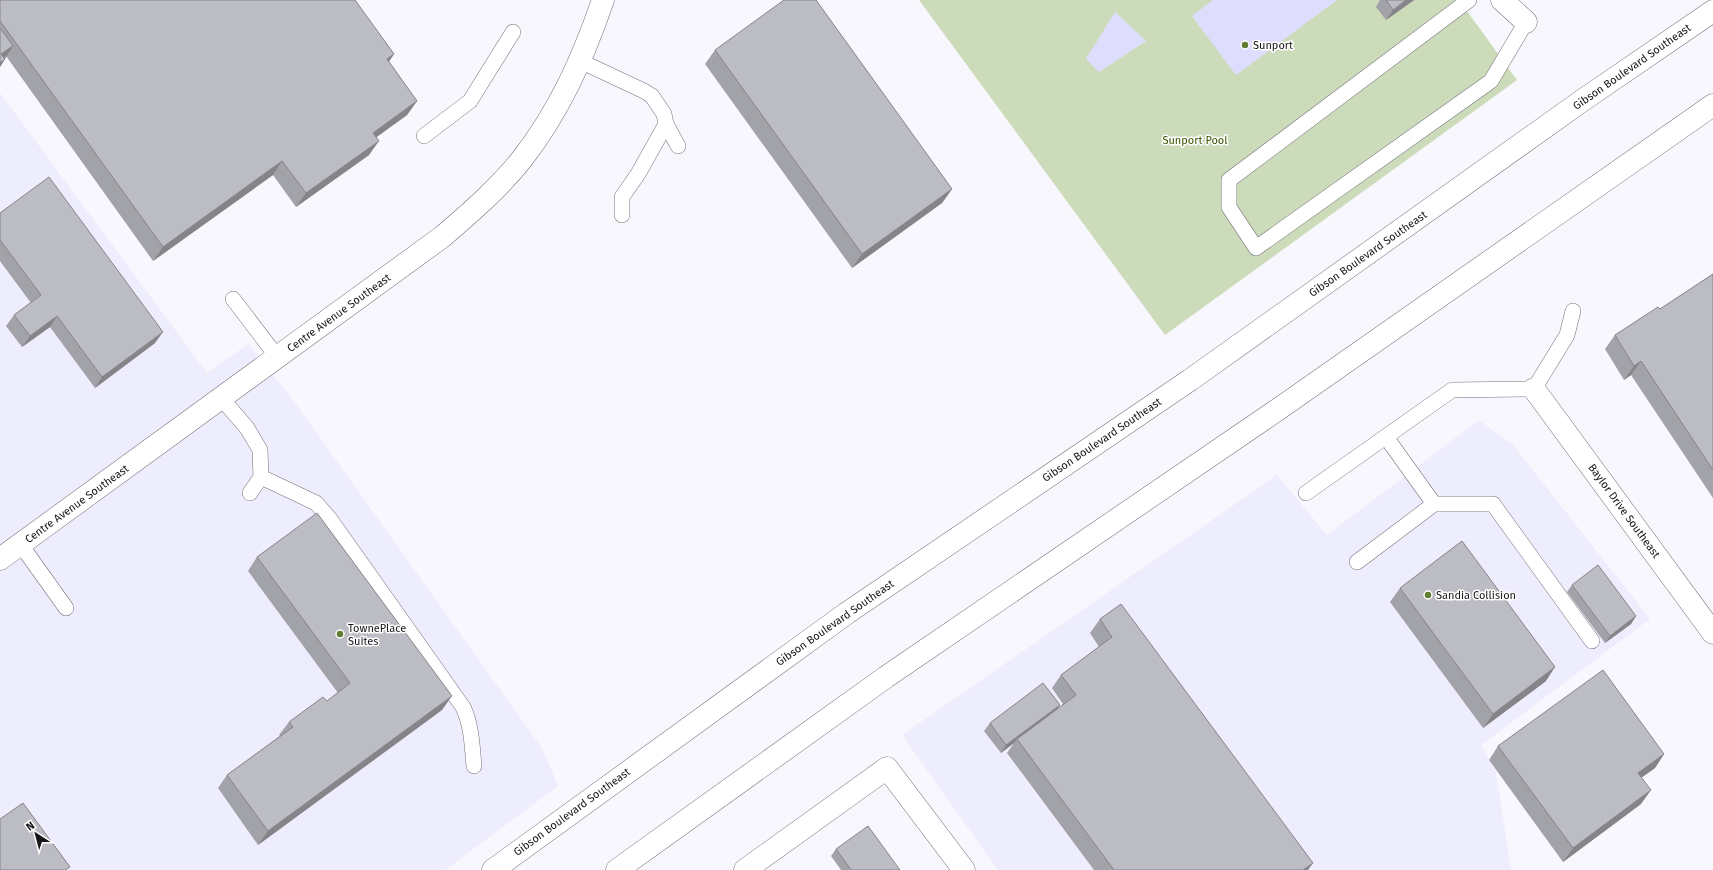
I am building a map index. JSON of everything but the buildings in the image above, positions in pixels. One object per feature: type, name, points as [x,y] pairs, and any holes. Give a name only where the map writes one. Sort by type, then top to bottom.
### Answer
[{"type":"main road","name":"Centre Avenue Southeast","points":[[0,559],[222,399],[442,237],[482,202],[522,159],[561,101],[586,47],[603,0]]},
{"type":"main road","points":[[1502,0],[1526,22]]},
{"type":"main road","name":"Gibson Boulevard Southeast","points":[[493,870],[847,613],[1197,375],[1583,100],[1713,11]]},
{"type":"main road","points":[[617,870],[886,678],[1280,408],[1713,105]]},
{"type":"main road","name":"Baylor Drive Southeast","points":[[1534,389],[1713,633]]},
{"type":"main road","points":[[745,870],[887,768],[964,870]]},
{"type":"lane","points":[[1469,0],[1229,180],[1229,207],[1256,248],[1491,81],[1526,22]]},
{"type":"lane","points":[[424,136],[470,101],[513,32]]},
{"type":"lane","points":[[580,61],[652,96],[664,114],[666,124],[678,146]]},
{"type":"lane","points":[[622,215],[622,197],[638,174],[666,124]]},
{"type":"lane","points":[[232,299],[278,358]]},
{"type":"lane","points":[[1306,493],[1452,390],[1534,389],[1567,335],[1572,311]]},
{"type":"lane","points":[[222,399],[247,428],[260,450],[260,477],[250,493]]},
{"type":"lane","points":[[1386,437],[1434,504]]},
{"type":"lane","points":[[260,477],[316,503],[330,519],[463,708],[468,718],[471,732],[474,766]]},
{"type":"lane","points":[[1357,562],[1434,504],[1493,504],[1592,641]]},
{"type":"lane","points":[[21,544],[66,608]]},
{"type":"shaded area","points":[[0,93],[207,373],[248,344],[293,400],[542,748],[558,786],[445,870],[0,870]]},
{"type":"shaded area","points":[[1479,420],[1513,445],[1650,619],[1481,745],[1496,772],[1511,870],[998,870],[902,735],[1277,475],[1327,535]]},
{"type":"green space","name":"Sunport Pool","points":[[919,0],[1459,0],[1517,80],[1165,335]]},
{"type":"water","name":"Sunport","points":[[1213,0],[1337,0],[1236,75],[1192,16]]},
{"type":"water","points":[[1115,12],[1146,41],[1099,72],[1086,59]]},
{"type":"place","name":"Sunport","points":[[1245,45]]},
{"type":"place","name":"Sandia Collision","points":[[1428,595]]},
{"type":"place","name":"TownePlace Suites","points":[[340,634]]}]
